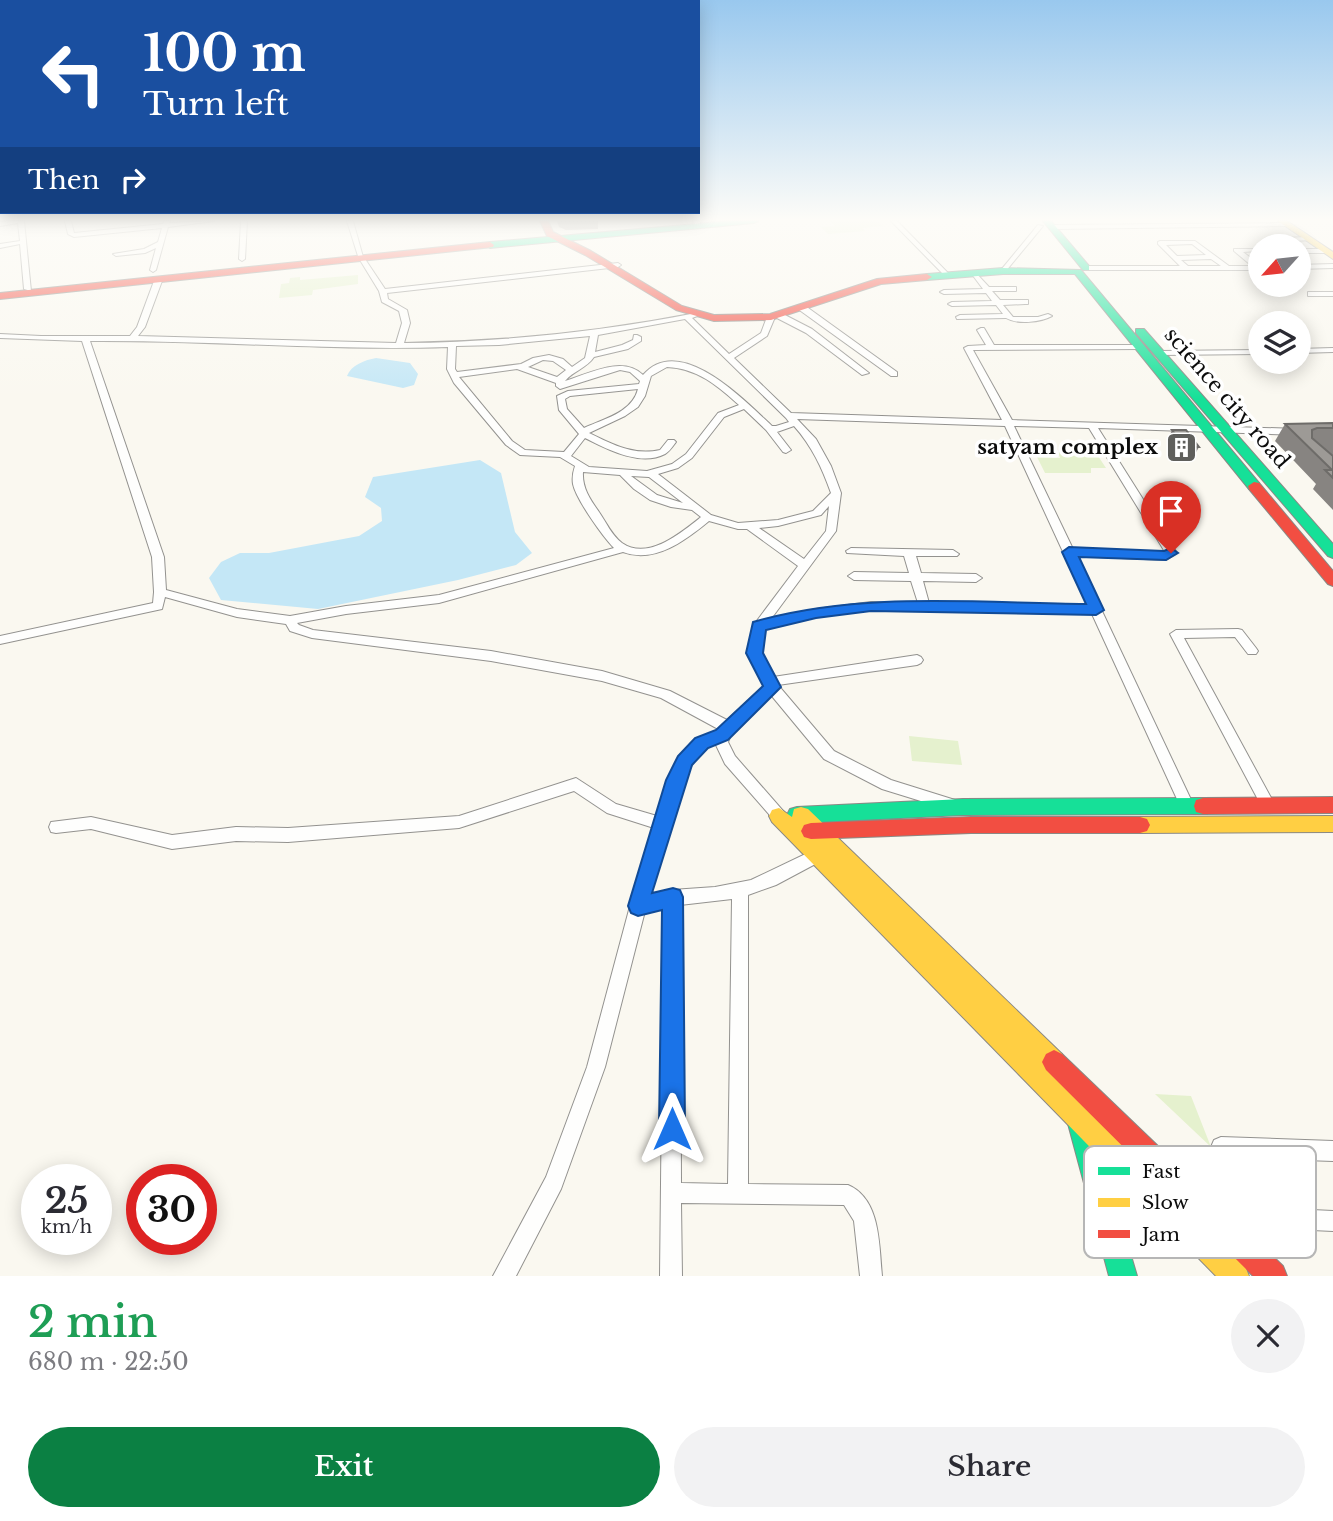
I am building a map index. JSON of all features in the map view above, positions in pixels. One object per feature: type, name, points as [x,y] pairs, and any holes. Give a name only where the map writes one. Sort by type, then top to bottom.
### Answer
[{"type":"street","points":[[26,281],[27,289]]},
{"type":"street","points":[[0,294],[110,281]]},
{"type":"street","points":[[0,294],[118,281]]},
{"type":"street","points":[[132,338],[141,327],[154,281]]},
{"type":"street","points":[[376,281],[385,300],[403,310],[405,323],[400,344]]},
{"type":"street","points":[[383,291],[475,281]]},
{"type":"street","points":[[641,281],[687,306],[690,314],[730,357],[811,439],[836,493],[831,531],[759,626],[754,653],[771,685],[829,755],[887,785],[963,807]]},
{"type":"street","points":[[0,336],[331,345],[452,343],[627,330],[690,314],[728,319],[775,316],[873,282],[886,281]]},
{"type":"street","points":[[980,281],[1013,320],[1039,320],[1048,316]]},
{"type":"street","points":[[1088,281],[1333,581]]},
{"type":"street","name":"science city road","points":[[1090,281],[1160,354],[1333,554]]},
{"type":"street","points":[[944,292],[1013,289]]},
{"type":"street","points":[[1311,294],[1333,294]]},
{"type":"street","points":[[951,304],[1025,302]]},
{"type":"street","points":[[801,307],[894,374]]},
{"type":"street","points":[[730,357],[765,334],[775,316]]},
{"type":"street","points":[[775,316],[809,331],[865,373]]},
{"type":"street","points":[[960,317],[1007,316]]},
{"type":"street","points":[[981,330],[991,347]]},
{"type":"street","points":[[560,383],[571,371],[586,364],[592,355],[594,333]]},
{"type":"street","points":[[592,355],[630,346],[635,343],[637,337]]},
{"type":"street","points":[[0,640],[158,606],[158,557],[86,340]]},
{"type":"street","points":[[452,343],[450,357],[454,375],[509,443],[520,452],[566,456],[579,467],[623,473],[651,473],[683,461],[722,415],[744,406]]},
{"type":"street","points":[[1140,347],[968,348],[1009,424],[1188,806]]},
{"type":"street","points":[[1311,351],[1333,351]]},
{"type":"street","points":[[1160,354],[1248,352]]},
{"type":"street","points":[[522,367],[555,357],[563,360],[571,371]]},
{"type":"street","points":[[566,456],[581,441],[584,433],[635,405],[641,397],[643,383],[657,368],[672,365],[690,366],[704,372],[769,428],[786,450]]},
{"type":"street","points":[[454,375],[500,367],[522,367],[560,383],[620,367],[633,370],[643,383]]},
{"type":"street","points":[[560,383],[563,410],[584,433],[622,452],[642,456],[663,452],[671,442]]},
{"type":"street","points":[[562,396],[643,383]]},
{"type":"street","points":[[769,428],[777,429],[792,420],[1314,432]]},
{"type":"street","points":[[1069,552],[1166,556],[1171,553],[1091,426]]},
{"type":"street","points":[[579,467],[576,477],[579,492],[611,538],[624,549]]},
{"type":"street","points":[[623,473],[649,497],[674,506],[691,507]]},
{"type":"street","points":[[651,473],[707,517],[721,523],[750,527],[817,513],[836,493]]},
{"type":"street","points":[[160,592],[237,613],[289,620],[439,599],[624,549],[641,552],[664,546],[688,533],[707,517]]},
{"type":"street","points":[[750,527],[804,565]]},
{"type":"street","points":[[851,551],[953,554]]},
{"type":"street","points":[[909,553],[925,608]]},
{"type":"street","points":[[854,576],[976,578]]},
{"type":"street","points":[[759,626],[844,608],[1096,610]]},
{"type":"street","points":[[289,620],[294,628],[312,635],[491,656],[624,681],[664,694],[716,736],[730,760],[793,832],[1105,1146]]},
{"type":"street","points":[[1252,651],[1238,634],[1176,635],[1268,805]]},
{"type":"street","points":[[504,1276],[554,1182],[592,1078],[638,906],[684,761],[716,736],[771,685],[917,660]]},
{"type":"street","points":[[56,827],[91,823],[172,842],[236,834],[288,835],[458,822],[576,784],[612,809],[662,824]]},
{"type":"street","points":[[779,816],[963,807],[1333,805]]},
{"type":"street","points":[[801,815],[1140,1146]]},
{"type":"street","points":[[793,832],[971,825],[1333,824]]},
{"type":"street","points":[[638,906],[673,897],[740,891],[765,882],[816,856]]},
{"type":"street","points":[[738,1193],[740,891]]},
{"type":"street","points":[[671,1276],[673,897]]},
{"type":"street","points":[[1078,1119],[1086,1146]]},
{"type":"street","points":[[672,1193],[848,1195],[860,1206],[864,1219],[871,1276]]},
{"type":"street","points":[[1118,1258],[1123,1276]]},
{"type":"street","points":[[1217,1258],[1235,1276]]},
{"type":"street","points":[[1255,1258],[1273,1276]]},
{"type":"green space","points":[[289,281],[358,281],[358,284],[313,290],[312,295],[279,298],[281,284]]},
{"type":"green space","points":[[1058,452],[1096,453],[1106,468],[1091,468],[1091,473],[1045,473],[1037,457],[1060,458]]},
{"type":"green space","points":[[909,736],[958,741],[962,765],[912,761]]},
{"type":"green space","points":[[1155,1094],[1191,1096],[1210,1146]]},
{"type":"water","points":[[376,358],[410,363],[418,374],[414,385],[403,388],[347,376],[355,366]]},
{"type":"water","points":[[480,460],[501,473],[515,532],[532,553],[516,565],[318,609],[221,600],[209,578],[221,562],[240,553],[269,553],[359,536],[382,521],[381,508],[365,497],[373,477]]},
{"type":"building","points":[[1333,423],[1333,428],[1312,430],[1312,438],[1333,456],[1333,478],[1325,470],[1332,470],[1285,424]]},
{"type":"building","points":[[1172,430],[1186,430],[1199,447],[1185,447]]},
{"type":"traffic: fast","points":[[1085,281],[1254,486]]},
{"type":"traffic: fast","points":[[1140,331],[1333,553]]},
{"type":"traffic: fast","points":[[797,815],[963,807],[1203,806]]},
{"type":"traffic: fast","points":[[1079,1120],[1086,1146]]},
{"type":"traffic: fast","points":[[1118,1258],[1123,1276]]},
{"type":"traffic: slow","points":[[801,815],[1054,1062]]},
{"type":"traffic: slow","points":[[779,816],[1106,1146]]},
{"type":"traffic: slow","points":[[1140,825],[1333,824]]},
{"type":"traffic: slow","points":[[1217,1258],[1235,1276]]},
{"type":"traffic: jam","points":[[0,296],[148,281]]},
{"type":"traffic: jam","points":[[634,281],[679,308],[714,318],[771,317],[885,281]]},
{"type":"traffic: jam","points":[[1254,486],[1333,581]]},
{"type":"traffic: jam","points":[[1203,806],[1333,805]]},
{"type":"traffic: jam","points":[[811,831],[971,825],[1140,825]]},
{"type":"traffic: jam","points":[[1054,1062],[1140,1146]]},
{"type":"traffic: jam","points":[[1255,1258],[1273,1276]]},
{"type":"place","name":"satyam complex","points":[[1181,447]]},
{"type":"route","points":[[672,1129],[673,897],[638,906],[684,761],[702,743],[722,735],[772,687],[754,653],[759,626],[816,613],[871,606],[1096,610],[1069,552],[1166,556],[1171,553]]}]
